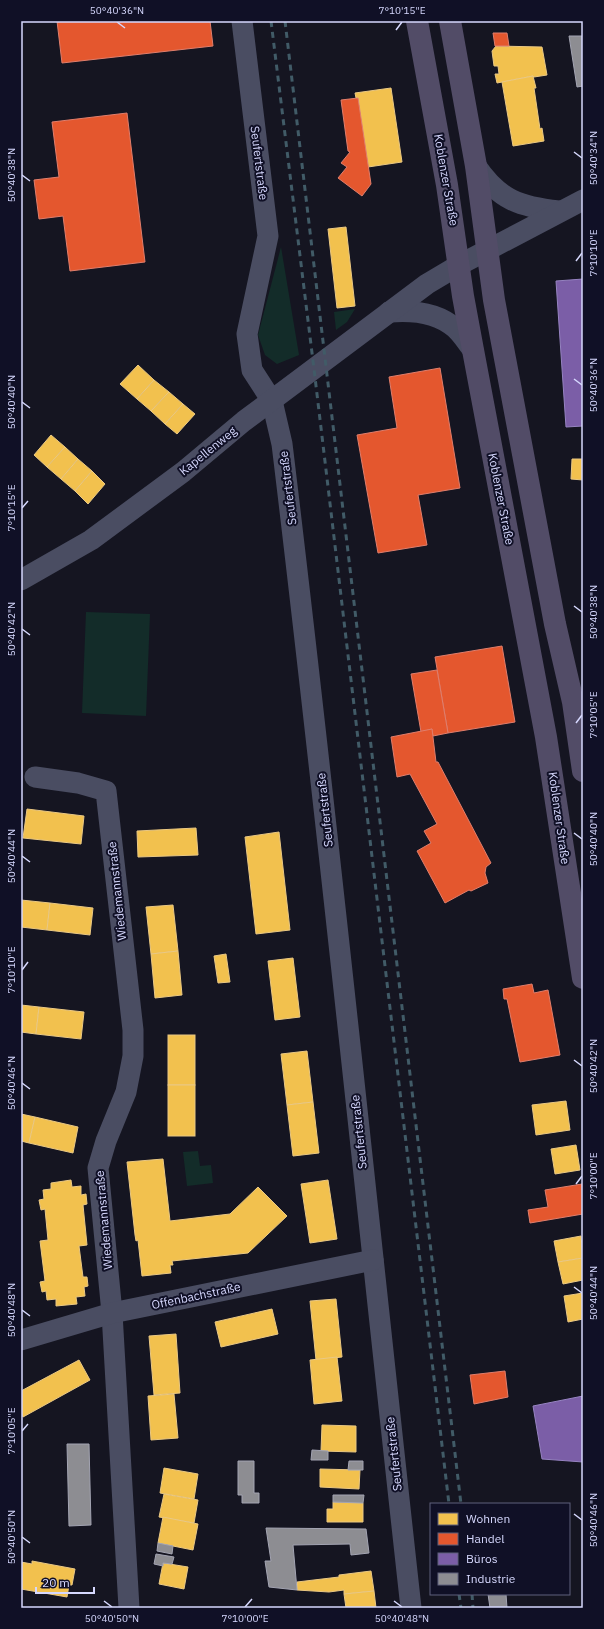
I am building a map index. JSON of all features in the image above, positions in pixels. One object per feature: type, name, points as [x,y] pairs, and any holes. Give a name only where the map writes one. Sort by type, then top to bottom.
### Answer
[{"type":"main road","points":[[413,21],[421,44]]},
{"type":"main road","name":"Koblenzer Straße","points":[[417,21],[447,185],[473,350],[546,737],[583,978]]},
{"type":"main road","points":[[450,21],[476,166],[494,300],[555,624],[573,702],[583,771]]},
{"type":"street","name":"Seufertstraße","points":[[242,21],[268,236],[246,334],[252,370],[272,401],[282,444],[314,709],[410,1608]]},
{"type":"street","points":[[476,166],[486,181],[511,201],[534,209],[559,212]]},
{"type":"street","name":"Kapellenweg","points":[[21,580],[91,540],[183,472],[244,421],[427,284],[459,265],[583,200]]},
{"type":"street","points":[[390,312],[410,311],[438,318],[455,328],[473,350]]},
{"type":"street","name":"Wiedemannstraße","points":[[34,777],[78,783],[106,791],[133,1030],[133,1056],[126,1092],[106,1140],[98,1168],[112,1313],[129,1608]]},
{"type":"street","name":"Offenbachstraße","points":[[21,1340],[112,1313],[373,1260]]},
{"type":"green space","points":[[281,247],[299,355],[277,364],[265,355],[258,335]]},
{"type":"green space","points":[[355,309],[347,322],[336,330],[334,312]]},
{"type":"green space","points":[[86,612],[150,614],[146,716],[82,713]]},
{"type":"green space","points":[[198,1151],[200,1166],[211,1165],[213,1183],[187,1186],[183,1152]]},
{"type":"building: Wohnen","points":[[496,46],[542,47],[547,75],[533,76],[497,83],[495,74],[499,74],[498,66],[494,66],[492,51]]},
{"type":"building: Wohnen","points":[[533,76],[536,88],[534,88],[540,129],[542,128],[544,141],[513,146],[502,82]]},
{"type":"building: Wohnen","points":[[391,88],[402,162],[368,167],[358,98],[356,98],[355,93]]},
{"type":"building: Wohnen","points":[[346,227],[355,306],[337,308],[328,229]]},
{"type":"building: Wohnen","points":[[138,365],[154,380],[137,399],[120,384]]},
{"type":"building: Wohnen","points":[[154,380],[169,392],[151,411],[137,399]]},
{"type":"building: Wohnen","points":[[169,392],[183,404],[165,424],[151,411]]},
{"type":"building: Wohnen","points":[[183,404],[195,414],[177,434],[165,424]]},
{"type":"building: Wohnen","points":[[51,435],[65,447],[47,467],[34,455]]},
{"type":"building: Wohnen","points":[[65,447],[78,459],[61,479],[47,467]]},
{"type":"building: Wohnen","points":[[78,459],[92,471],[75,491],[61,479]]},
{"type":"building: Wohnen","points":[[572,459],[583,459],[583,480],[571,479]]},
{"type":"building: Wohnen","points":[[92,471],[105,484],[88,504],[75,491]]},
{"type":"building: Wohnen","points":[[27,809],[84,816],[81,844],[23,838]]},
{"type":"building: Wohnen","points":[[196,828],[198,855],[138,857],[137,831]]},
{"type":"building: Wohnen","points":[[279,832],[290,930],[256,934],[245,837]]},
{"type":"building: Wohnen","points":[[21,900],[50,903],[47,930],[21,927]]},
{"type":"building: Wohnen","points":[[50,903],[93,908],[90,935],[47,930]]},
{"type":"building: Wohnen","points":[[173,905],[178,951],[151,954],[146,907]]},
{"type":"building: Wohnen","points":[[178,951],[182,995],[155,998],[151,954]]},
{"type":"building: Wohnen","points":[[226,954],[230,982],[218,983],[214,956]]},
{"type":"building: Wohnen","points":[[293,958],[300,1017],[275,1020],[268,961]]},
{"type":"building: Wohnen","points":[[21,1005],[39,1007],[36,1034],[21,1032]]},
{"type":"building: Wohnen","points":[[39,1007],[84,1012],[81,1039],[36,1034]]},
{"type":"building: Wohnen","points":[[168,1035],[195,1035],[195,1085],[168,1085]]},
{"type":"building: Wohnen","points":[[307,1051],[313,1102],[287,1105],[281,1054]]},
{"type":"building: Wohnen","points":[[168,1085],[195,1085],[195,1136],[168,1136]]},
{"type":"building: Wohnen","points":[[566,1101],[570,1130],[536,1135],[532,1105]]},
{"type":"building: Wohnen","points":[[313,1102],[319,1153],[293,1156],[287,1105]]},
{"type":"building: Wohnen","points":[[21,1114],[35,1117],[29,1143],[21,1141]]},
{"type":"building: Wohnen","points":[[35,1117],[78,1127],[73,1153],[29,1143]]},
{"type":"building: Wohnen","points":[[576,1145],[580,1170],[555,1174],[551,1149]]},
{"type":"building: Wohnen","points":[[163,1159],[170,1221],[230,1214],[258,1187],[287,1216],[248,1253],[172,1261],[173,1265],[170,1265],[171,1273],[142,1276],[138,1240],[136,1241],[135,1235],[127,1162]]},
{"type":"building: Wohnen","points":[[71,1180],[72,1187],[81,1186],[81,1195],[86,1194],[87,1204],[83,1205],[87,1245],[79,1246],[83,1277],[87,1277],[88,1286],[84,1287],[85,1296],[76,1297],[77,1304],[56,1306],[56,1299],[47,1300],[46,1291],[42,1292],[40,1282],[45,1281],[40,1241],[48,1240],[45,1209],[41,1210],[39,1200],[44,1199],[43,1190],[51,1189],[51,1183]]},
{"type":"building: Wohnen","points":[[328,1180],[337,1239],[310,1243],[301,1184]]},
{"type":"building: Wohnen","points":[[581,1236],[583,1258],[558,1262],[554,1241]]},
{"type":"building: Wohnen","points":[[583,1258],[583,1280],[563,1284],[558,1262]]},
{"type":"building: Wohnen","points":[[583,1293],[583,1319],[568,1322],[564,1296]]},
{"type":"building: Wohnen","points":[[336,1299],[342,1357],[316,1360],[310,1301]]},
{"type":"building: Wohnen","points":[[272,1309],[278,1334],[221,1347],[215,1322]]},
{"type":"building: Wohnen","points":[[176,1334],[180,1393],[154,1395],[149,1336]]},
{"type":"building: Wohnen","points":[[337,1357],[342,1401],[314,1404],[310,1360]]},
{"type":"building: Wohnen","points":[[79,1360],[90,1380],[23,1417],[21,1413],[21,1391]]},
{"type":"building: Wohnen","points":[[174,1394],[178,1438],[151,1440],[148,1396]]},
{"type":"building: Wohnen","points":[[322,1425],[356,1426],[356,1452],[321,1451]]},
{"type":"building: Wohnen","points":[[164,1468],[198,1474],[194,1499],[160,1493]]},
{"type":"building: Wohnen","points":[[320,1469],[360,1470],[359,1489],[320,1487]]},
{"type":"building: Wohnen","points":[[164,1494],[198,1500],[194,1523],[159,1517]]},
{"type":"building: Wohnen","points":[[333,1502],[363,1503],[363,1522],[327,1522],[327,1509],[333,1509]]},
{"type":"building: Wohnen","points":[[163,1517],[198,1524],[193,1550],[158,1543]]},
{"type":"building: Wohnen","points":[[32,1561],[75,1569],[72,1585],[69,1585],[67,1597],[21,1589],[21,1562],[32,1564]]},
{"type":"building: Wohnen","points":[[163,1563],[188,1567],[184,1589],[159,1584]]},
{"type":"building: Wohnen","points":[[371,1571],[374,1591],[344,1594],[344,1590],[329,1592],[297,1590],[297,1582],[339,1577],[339,1575]]},
{"type":"building: Wohnen","points":[[374,1591],[376,1608],[346,1608],[344,1594]]},
{"type":"building: Handel","points":[[57,21],[210,21],[213,46],[62,63]]},
{"type":"building: Handel","points":[[493,33],[507,33],[509,46],[495,46]]},
{"type":"building: Handel","points":[[358,98],[371,184],[362,196],[338,178],[347,167],[341,163],[350,152],[348,151],[341,100]]},
{"type":"building: Handel","points":[[127,113],[145,262],[70,271],[63,216],[39,219],[34,180],[59,177],[52,122]]},
{"type":"building: Handel","points":[[440,368],[460,488],[418,495],[427,545],[378,553],[357,435],[397,428],[389,377]]},
{"type":"building: Handel","points":[[502,646],[515,722],[448,733],[435,657]]},
{"type":"building: Handel","points":[[437,670],[448,733],[433,736],[432,729],[421,732],[411,674]]},
{"type":"building: Handel","points":[[432,729],[436,762],[438,762],[491,863],[486,867],[485,873],[488,883],[471,891],[469,890],[445,903],[417,851],[431,843],[424,831],[437,824],[410,774],[397,777],[391,737]]},
{"type":"building: Handel","points":[[532,984],[534,993],[548,990],[560,1055],[520,1062],[507,999],[504,999],[503,989]]},
{"type":"building: Handel","points":[[582,1184],[583,1214],[530,1223],[528,1210],[548,1207],[545,1190]]},
{"type":"building: Handel","points":[[505,1371],[508,1397],[474,1404],[470,1375]]},
{"type":"building: Büros","points":[[583,279],[583,426],[566,427],[556,281]]},
{"type":"building: Büros","points":[[583,1396],[583,1462],[542,1459],[533,1406]]},
{"type":"building: Industrie","points":[[569,36],[583,36],[583,86],[577,87]]},
{"type":"building: Industrie","points":[[67,1444],[89,1444],[91,1525],[69,1526]]},
{"type":"building: Industrie","points":[[312,1450],[328,1451],[328,1460],[311,1460]]},
{"type":"building: Industrie","points":[[238,1461],[254,1461],[254,1493],[259,1493],[259,1503],[242,1503],[242,1495],[238,1495]]},
{"type":"building: Industrie","points":[[349,1461],[363,1461],[363,1470],[348,1470]]},
{"type":"building: Industrie","points":[[333,1495],[364,1495],[363,1503],[333,1502]]},
{"type":"building: Industrie","points":[[266,1528],[366,1529],[369,1553],[351,1555],[350,1544],[293,1545],[297,1590],[269,1587],[265,1561],[271,1561]]},
{"type":"building: Industrie","points":[[158,1543],[173,1546],[172,1554],[157,1551]]},
{"type":"building: Industrie","points":[[156,1554],[174,1557],[172,1564],[163,1563],[163,1566],[154,1564]]},
{"type":"building: Industrie","points":[[488,1595],[506,1595],[507,1608],[490,1608]]},
{"type":"railway","points":[[271,21],[314,369],[449,1503]]},
{"type":"railway","points":[[285,21],[461,1503]]},
{"type":"railway","points":[[459,1595],[461,1608]]},
{"type":"railway","points":[[472,1595],[473,1608]]}]
